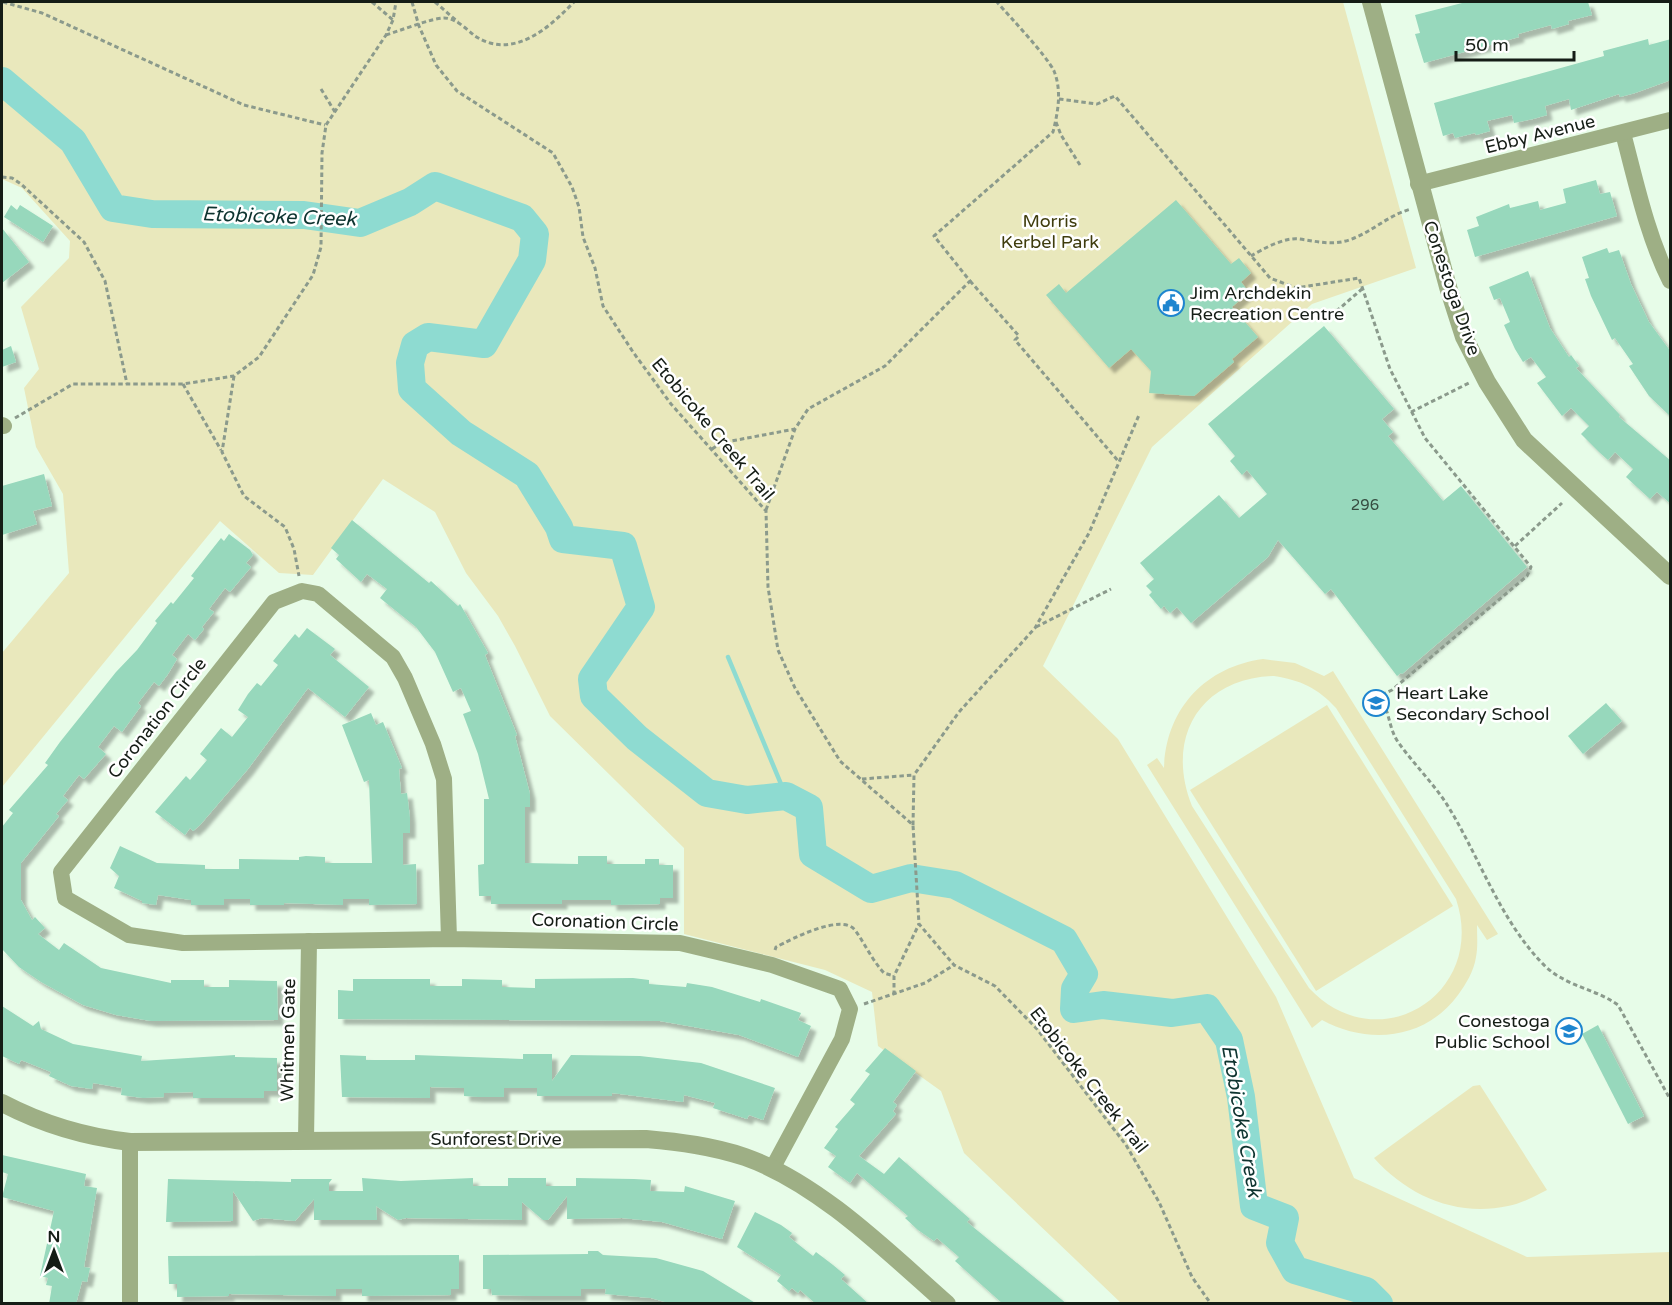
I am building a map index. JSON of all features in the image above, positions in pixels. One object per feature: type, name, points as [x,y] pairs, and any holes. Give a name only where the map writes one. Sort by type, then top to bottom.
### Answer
[{"type":"street","name":"Conestoga Drive","points":[[1371,2],[1418,184],[1464,337],[1484,376],[1524,440],[1671,576]]},
{"type":"street","name":"Ebby Avenue","points":[[1418,184],[1671,120]]},
{"type":"street","points":[[1623,133],[1644,209],[1662,264],[1671,281]]},
{"type":"street","points":[[302,591],[318,594],[393,657],[433,744],[444,779],[448,939]]},
{"type":"street","name":"Coronation Circle","points":[[302,591],[274,602],[61,872],[65,898],[129,935],[183,944],[448,939],[680,943],[772,964],[840,989],[850,1009]]},
{"type":"street","name":"Whitmen Gate","points":[[306,1140],[309,940]]},
{"type":"street","points":[[772,1169],[842,1039],[850,1009]]},
{"type":"street","name":"Sunforest Drive","points":[[2,1103],[30,1118],[103,1139],[130,1142],[646,1139],[703,1145],[745,1157],[772,1169],[825,1201],[947,1304]]},
{"type":"street","points":[[130,1142],[130,1304]]},
{"type":"path","points":[[3,2],[42,13],[244,105],[326,125]]},
{"type":"path","points":[[372,2],[393,20]]},
{"type":"path","points":[[3,425],[73,384],[183,384],[234,376],[259,357],[313,275],[321,247],[322,153],[326,125],[386,35],[393,20],[396,2]]},
{"type":"path","name":"Etobicoke Creek Trail","points":[[412,2],[419,26],[436,65],[457,91],[553,153],[572,187],[579,207],[583,237],[595,268],[603,306],[665,396],[766,511],[768,587],[778,650],[795,688],[840,761],[913,825]]},
{"type":"path","points":[[435,2],[478,38],[501,44],[530,40],[554,23],[574,2]]},
{"type":"path","points":[[997,2],[1054,70],[1059,99],[1053,132],[934,236],[1019,336],[1015,340],[1119,462]]},
{"type":"path","points":[[386,35],[443,18],[459,23]]},
{"type":"path","points":[[321,89],[335,112]]},
{"type":"path","points":[[1059,99],[1097,104],[1115,96],[1270,278],[1282,285],[1303,288],[1359,278],[1390,369],[1425,438],[1530,564],[1527,576],[1392,690],[1379,696],[1387,707],[1391,728],[1397,741],[1446,803],[1509,920],[1529,948],[1556,974],[1581,989],[1606,997],[1618,1005],[1671,1099]]},
{"type":"path","points":[[1056,120],[1061,135],[1080,165]]},
{"type":"path","points":[[2,177],[12,178],[21,184],[84,242],[105,281],[127,384]]},
{"type":"path","points":[[1251,256],[1274,245],[1297,238],[1328,244],[1347,241],[1400,213],[1425,206]]},
{"type":"path","points":[[766,511],[795,429],[808,409],[885,366],[970,281]]},
{"type":"path","points":[[1325,321],[1362,288]]},
{"type":"path","points":[[222,452],[234,376]]},
{"type":"path","points":[[1411,412],[1484,376]]},
{"type":"path","points":[[183,384],[244,496],[285,526],[294,549],[302,591]]},
{"type":"path","points":[[894,995],[894,976],[919,924],[913,825],[914,776],[959,712],[1035,628],[1089,533],[1139,415]]},
{"type":"path","points":[[711,449],[721,444],[795,429]]},
{"type":"path","points":[[1515,546],[1562,502]]},
{"type":"path","points":[[1035,628],[1111,588]]},
{"type":"path","points":[[861,779],[914,776]]},
{"type":"path","points":[[772,964],[776,947],[802,934],[843,923],[853,928],[874,963],[884,974],[894,976]]},
{"type":"path","name":"Etobicoke Creek Trail","points":[[919,924],[954,965],[995,986],[1037,1029],[1126,1145],[1159,1202],[1192,1277],[1211,1304]]},
{"type":"path","points":[[850,1009],[925,983],[954,965]]},
{"type":"green space","name":"Morris Kerbel Park","points":[[2,2],[1343,2],[1416,268],[1312,304],[1152,447],[1043,666],[1118,739],[1276,997],[1354,1178],[1527,1257],[1670,1252],[1670,1303],[1121,1303],[964,1153],[941,1091],[878,1046],[872,992],[825,970],[684,934],[684,848],[550,716],[515,646],[498,616],[466,573],[435,512],[383,479],[313,575],[279,573],[220,521],[2,787],[2,653],[69,573],[63,494],[36,447],[24,388],[39,369],[21,307],[69,258],[70,241],[22,188],[2,179]]},
{"type":"green space","points":[[1263,659],[1295,663],[1324,676],[1333,671],[1498,934],[1487,940],[1477,925],[1477,953],[1469,977],[1458,995],[1445,1010],[1413,1029],[1395,1034],[1377,1035],[1358,1033],[1322,1020],[1312,1028],[1147,765],[1157,758],[1164,768],[1166,747],[1172,727],[1192,694],[1223,671]],"holes":[[[1274,676],[1315,690],[1336,708],[1456,899],[1462,933],[1456,963],[1442,988],[1420,1007],[1394,1017],[1366,1019],[1336,1009],[1309,988],[1192,806],[1185,781],[1183,758],[1186,736],[1195,717],[1208,700],[1226,688],[1248,679]]]},
{"type":"green space","points":[[1327,705],[1453,906],[1316,991],[1190,790]]},
{"type":"green space","points":[[1480,1085],[1547,1190],[1523,1202],[1508,1206],[1489,1209],[1452,1206],[1418,1193],[1402,1183],[1374,1158],[1473,1086]]},
{"type":"building","points":[[1466,2],[1588,2],[1592,15],[1568,21],[1569,24],[1552,29],[1551,25],[1518,34],[1519,37],[1424,63],[1415,34],[1420,33],[1415,15]]},
{"type":"building","points":[[1648,39],[1649,45],[1671,39],[1671,80],[1635,93],[1620,97],[1619,94],[1571,110],[1569,99],[1545,106],[1547,115],[1533,119],[1514,123],[1512,115],[1487,121],[1490,131],[1476,135],[1475,133],[1455,138],[1453,133],[1443,136],[1434,103],[1604,56],[1603,51]]},
{"type":"building","points":[[1596,180],[1600,194],[1610,192],[1617,216],[1475,257],[1467,230],[1479,226],[1476,217],[1509,204],[1510,208],[1538,201],[1540,210],[1566,203],[1563,189]]},
{"type":"building","points":[[1176,200],[1231,264],[1239,258],[1251,273],[1241,282],[1249,292],[1232,307],[1258,337],[1232,359],[1234,362],[1194,396],[1149,393],[1151,371],[1131,349],[1109,368],[1046,295],[1059,284],[1066,293]]},
{"type":"building","points":[[11,205],[17,210],[20,205],[53,226],[43,242],[4,217]]},
{"type":"building","points":[[2,228],[29,262],[2,283]]},
{"type":"building","points":[[1607,248],[1609,253],[1619,250],[1631,284],[1649,322],[1671,352],[1671,417],[1649,396],[1629,366],[1633,364],[1615,338],[1612,340],[1591,296],[1585,279],[1589,278],[1582,257]]},
{"type":"building","points":[[1528,271],[1550,328],[1569,357],[1571,355],[1579,366],[1576,368],[1620,415],[1619,417],[1671,461],[1671,504],[1657,492],[1650,499],[1626,477],[1633,469],[1615,452],[1608,460],[1599,452],[1581,434],[1589,426],[1571,408],[1562,416],[1537,383],[1546,377],[1531,357],[1523,362],[1515,349],[1504,325],[1510,322],[1500,298],[1494,300],[1489,287]]},
{"type":"building","points":[[1324,326],[1394,409],[1382,419],[1393,432],[1388,436],[1443,501],[1461,486],[1527,567],[1397,676],[1331,589],[1325,594],[1278,540],[1268,557],[1191,623],[1177,607],[1170,613],[1164,606],[1161,609],[1149,595],[1152,592],[1146,586],[1154,579],[1140,563],[1219,495],[1239,518],[1267,494],[1247,470],[1242,475],[1230,461],[1235,456],[1208,424]]},
{"type":"building","points":[[11,346],[16,362],[2,367],[2,350]]},
{"type":"building","points":[[44,474],[52,506],[33,511],[37,524],[2,535],[2,486]]},
{"type":"building","points":[[352,520],[429,583],[431,581],[458,606],[460,604],[488,653],[485,655],[517,735],[515,736],[530,794],[530,807],[525,807],[525,863],[578,864],[578,856],[607,856],[607,864],[645,864],[645,859],[659,859],[659,865],[673,865],[673,898],[660,898],[660,904],[611,905],[611,900],[562,900],[562,904],[491,904],[491,896],[479,896],[478,865],[484,864],[484,799],[489,799],[478,754],[463,714],[471,711],[461,688],[453,692],[435,652],[416,627],[380,598],[387,589],[367,574],[361,582],[336,559],[339,555],[331,548]]},
{"type":"building","points":[[229,534],[250,550],[253,555],[246,563],[251,567],[230,592],[225,588],[209,609],[214,612],[202,627],[204,629],[195,640],[188,634],[172,655],[177,659],[159,686],[154,682],[138,703],[141,706],[122,732],[114,726],[98,747],[106,754],[84,779],[79,775],[63,796],[68,800],[56,814],[59,816],[21,863],[21,900],[32,920],[35,917],[45,928],[38,934],[59,950],[64,943],[101,968],[171,983],[171,980],[204,980],[204,987],[229,987],[229,980],[277,981],[278,1020],[151,1021],[116,1015],[83,1005],[41,982],[19,967],[2,949],[2,827],[13,813],[9,810],[48,765],[45,763],[60,742],[116,672],[137,650],[157,623],[155,621],[171,602],[173,604],[194,578],[191,576],[221,538],[224,541]]},
{"type":"building","points":[[307,628],[335,649],[330,655],[369,687],[345,717],[308,688],[248,769],[200,825],[193,831],[190,828],[185,835],[155,812],[186,776],[190,780],[207,760],[200,754],[221,728],[232,737],[248,717],[238,710],[248,694],[257,683],[261,686],[278,665],[273,661],[295,634],[299,638]]},
{"type":"building","points":[[1606,703],[1622,721],[1583,754],[1568,736]]},
{"type":"building","points":[[371,713],[376,725],[383,722],[402,768],[399,769],[401,794],[407,793],[410,818],[410,833],[403,833],[403,865],[416,864],[417,904],[369,905],[369,899],[343,899],[343,905],[284,903],[284,905],[250,905],[250,899],[224,899],[224,905],[191,905],[191,900],[158,895],[156,905],[142,903],[114,888],[119,876],[110,868],[120,846],[157,863],[205,865],[205,869],[239,869],[239,859],[299,860],[299,857],[306,856],[325,857],[325,863],[372,863],[369,780],[364,782],[342,725]]},
{"type":"building","points":[[633,978],[649,980],[649,984],[686,987],[687,983],[712,987],[760,1002],[761,999],[801,1013],[798,1020],[811,1026],[798,1057],[739,1035],[660,1021],[338,1019],[338,990],[353,991],[353,979],[430,979],[430,986],[462,986],[462,979],[502,980],[502,987],[535,988],[535,979]]},
{"type":"building","points":[[2,1006],[33,1026],[39,1021],[41,1029],[73,1044],[142,1056],[141,1061],[235,1055],[235,1057],[277,1058],[277,1091],[264,1091],[264,1098],[193,1098],[193,1092],[164,1093],[164,1097],[143,1098],[121,1095],[122,1088],[93,1083],[92,1089],[71,1086],[49,1076],[51,1072],[21,1060],[19,1064],[2,1056]]},
{"type":"building","points":[[1598,1025],[1644,1116],[1628,1124],[1582,1034]]},
{"type":"building","points":[[885,1048],[916,1071],[893,1102],[897,1105],[893,1111],[896,1114],[859,1156],[884,1174],[899,1157],[970,1219],[967,1222],[1067,1304],[1003,1304],[955,1261],[959,1257],[937,1238],[934,1241],[918,1230],[905,1218],[908,1216],[857,1173],[850,1183],[828,1167],[836,1156],[824,1148],[838,1129],[835,1127],[855,1104],[850,1100],[870,1074],[865,1071]]},
{"type":"building","points":[[523,1054],[552,1054],[552,1081],[571,1055],[640,1056],[701,1063],[775,1088],[763,1120],[749,1115],[747,1119],[713,1108],[715,1103],[684,1095],[683,1102],[612,1093],[612,1096],[537,1096],[537,1088],[504,1088],[504,1097],[478,1097],[464,1096],[464,1088],[430,1087],[430,1098],[342,1097],[340,1055],[366,1056],[366,1060],[415,1060],[415,1055],[523,1059]]},
{"type":"building","points":[[2,1155],[86,1174],[84,1186],[97,1188],[84,1267],[90,1268],[87,1282],[82,1281],[76,1304],[49,1304],[52,1286],[46,1285],[48,1278],[40,1276],[54,1211],[2,1197],[8,1174],[2,1172]]},
{"type":"building","points":[[362,1178],[401,1181],[473,1178],[473,1186],[508,1186],[508,1178],[546,1178],[546,1186],[576,1186],[576,1178],[651,1180],[650,1191],[684,1192],[685,1186],[735,1201],[722,1239],[662,1222],[622,1218],[567,1219],[567,1196],[548,1220],[543,1220],[522,1202],[522,1220],[406,1218],[398,1220],[376,1206],[377,1220],[314,1220],[314,1199],[295,1221],[262,1218],[253,1221],[233,1191],[233,1221],[166,1222],[168,1179],[291,1182],[291,1179],[332,1179],[329,1183],[329,1191],[363,1191]]},
{"type":"building","points":[[755,1212],[781,1225],[792,1233],[789,1237],[813,1256],[816,1252],[833,1265],[845,1275],[841,1279],[869,1304],[816,1304],[800,1290],[798,1293],[792,1288],[789,1291],[777,1281],[781,1275],[737,1247]]},
{"type":"building","points":[[588,1251],[598,1251],[603,1255],[656,1258],[703,1271],[757,1304],[672,1304],[651,1298],[605,1294],[606,1289],[581,1289],[581,1296],[527,1296],[492,1295],[491,1289],[483,1289],[483,1255],[588,1254]]},
{"type":"building","points":[[459,1255],[459,1289],[451,1289],[451,1295],[362,1296],[362,1289],[336,1289],[336,1296],[229,1294],[229,1296],[177,1297],[177,1284],[169,1284],[168,1256]]},
{"type":"waterway","name":"Etobicoke Creek","points":[[2,81],[73,141],[113,208],[152,214],[304,215],[360,223],[410,202],[435,186],[522,218],[535,234],[532,260],[484,344],[428,337],[415,345],[410,363],[412,389],[461,433],[527,475],[559,527],[563,539],[623,546],[641,607],[592,679],[594,696],[637,738],[707,793],[747,800],[786,796],[809,808],[813,854],[871,889],[911,878],[955,885],[1064,940],[1084,974],[1075,989],[1074,1009],[1103,1005],[1172,1013],[1207,1008],[1229,1040],[1241,1097],[1254,1206],[1285,1218],[1280,1243],[1295,1270],[1366,1291],[1379,1304]]},
{"type":"waterway","points":[[728,657],[786,796]]},
{"type":"place","name":"Jim Archdekin Recreation Centre","points":[[1171,303]]},
{"type":"place","name":"Heart Lake Secondary School","points":[[1376,703]]},
{"type":"place","name":"Conestoga Public School","points":[[1569,1031]]}]
